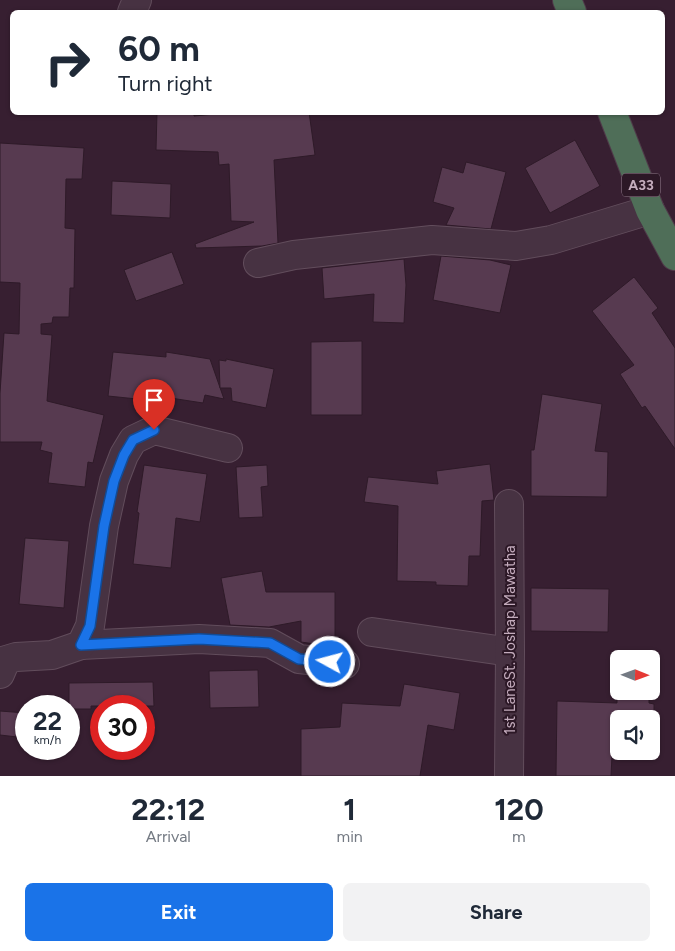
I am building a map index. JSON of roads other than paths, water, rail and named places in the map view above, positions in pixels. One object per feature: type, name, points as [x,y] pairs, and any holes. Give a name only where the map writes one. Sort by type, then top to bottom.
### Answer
[{"type":"highway","name":"A33","points":[[613,115],[650,210],[675,256]]},
{"type":"street","points":[[258,263],[294,255],[432,240],[516,246],[551,240],[650,210]]},
{"type":"street","points":[[81,645],[90,626],[104,526],[114,481],[124,455],[133,440],[154,430],[228,448]]},
{"type":"street","name":"1st LaneSt. Joshap Mawatha","points":[[509,504],[509,776]]},
{"type":"street","points":[[372,632],[510,652]]},
{"type":"street","points":[[0,674],[6,660],[16,657],[52,655],[81,645],[199,639],[270,643],[299,659],[345,664]]}]
